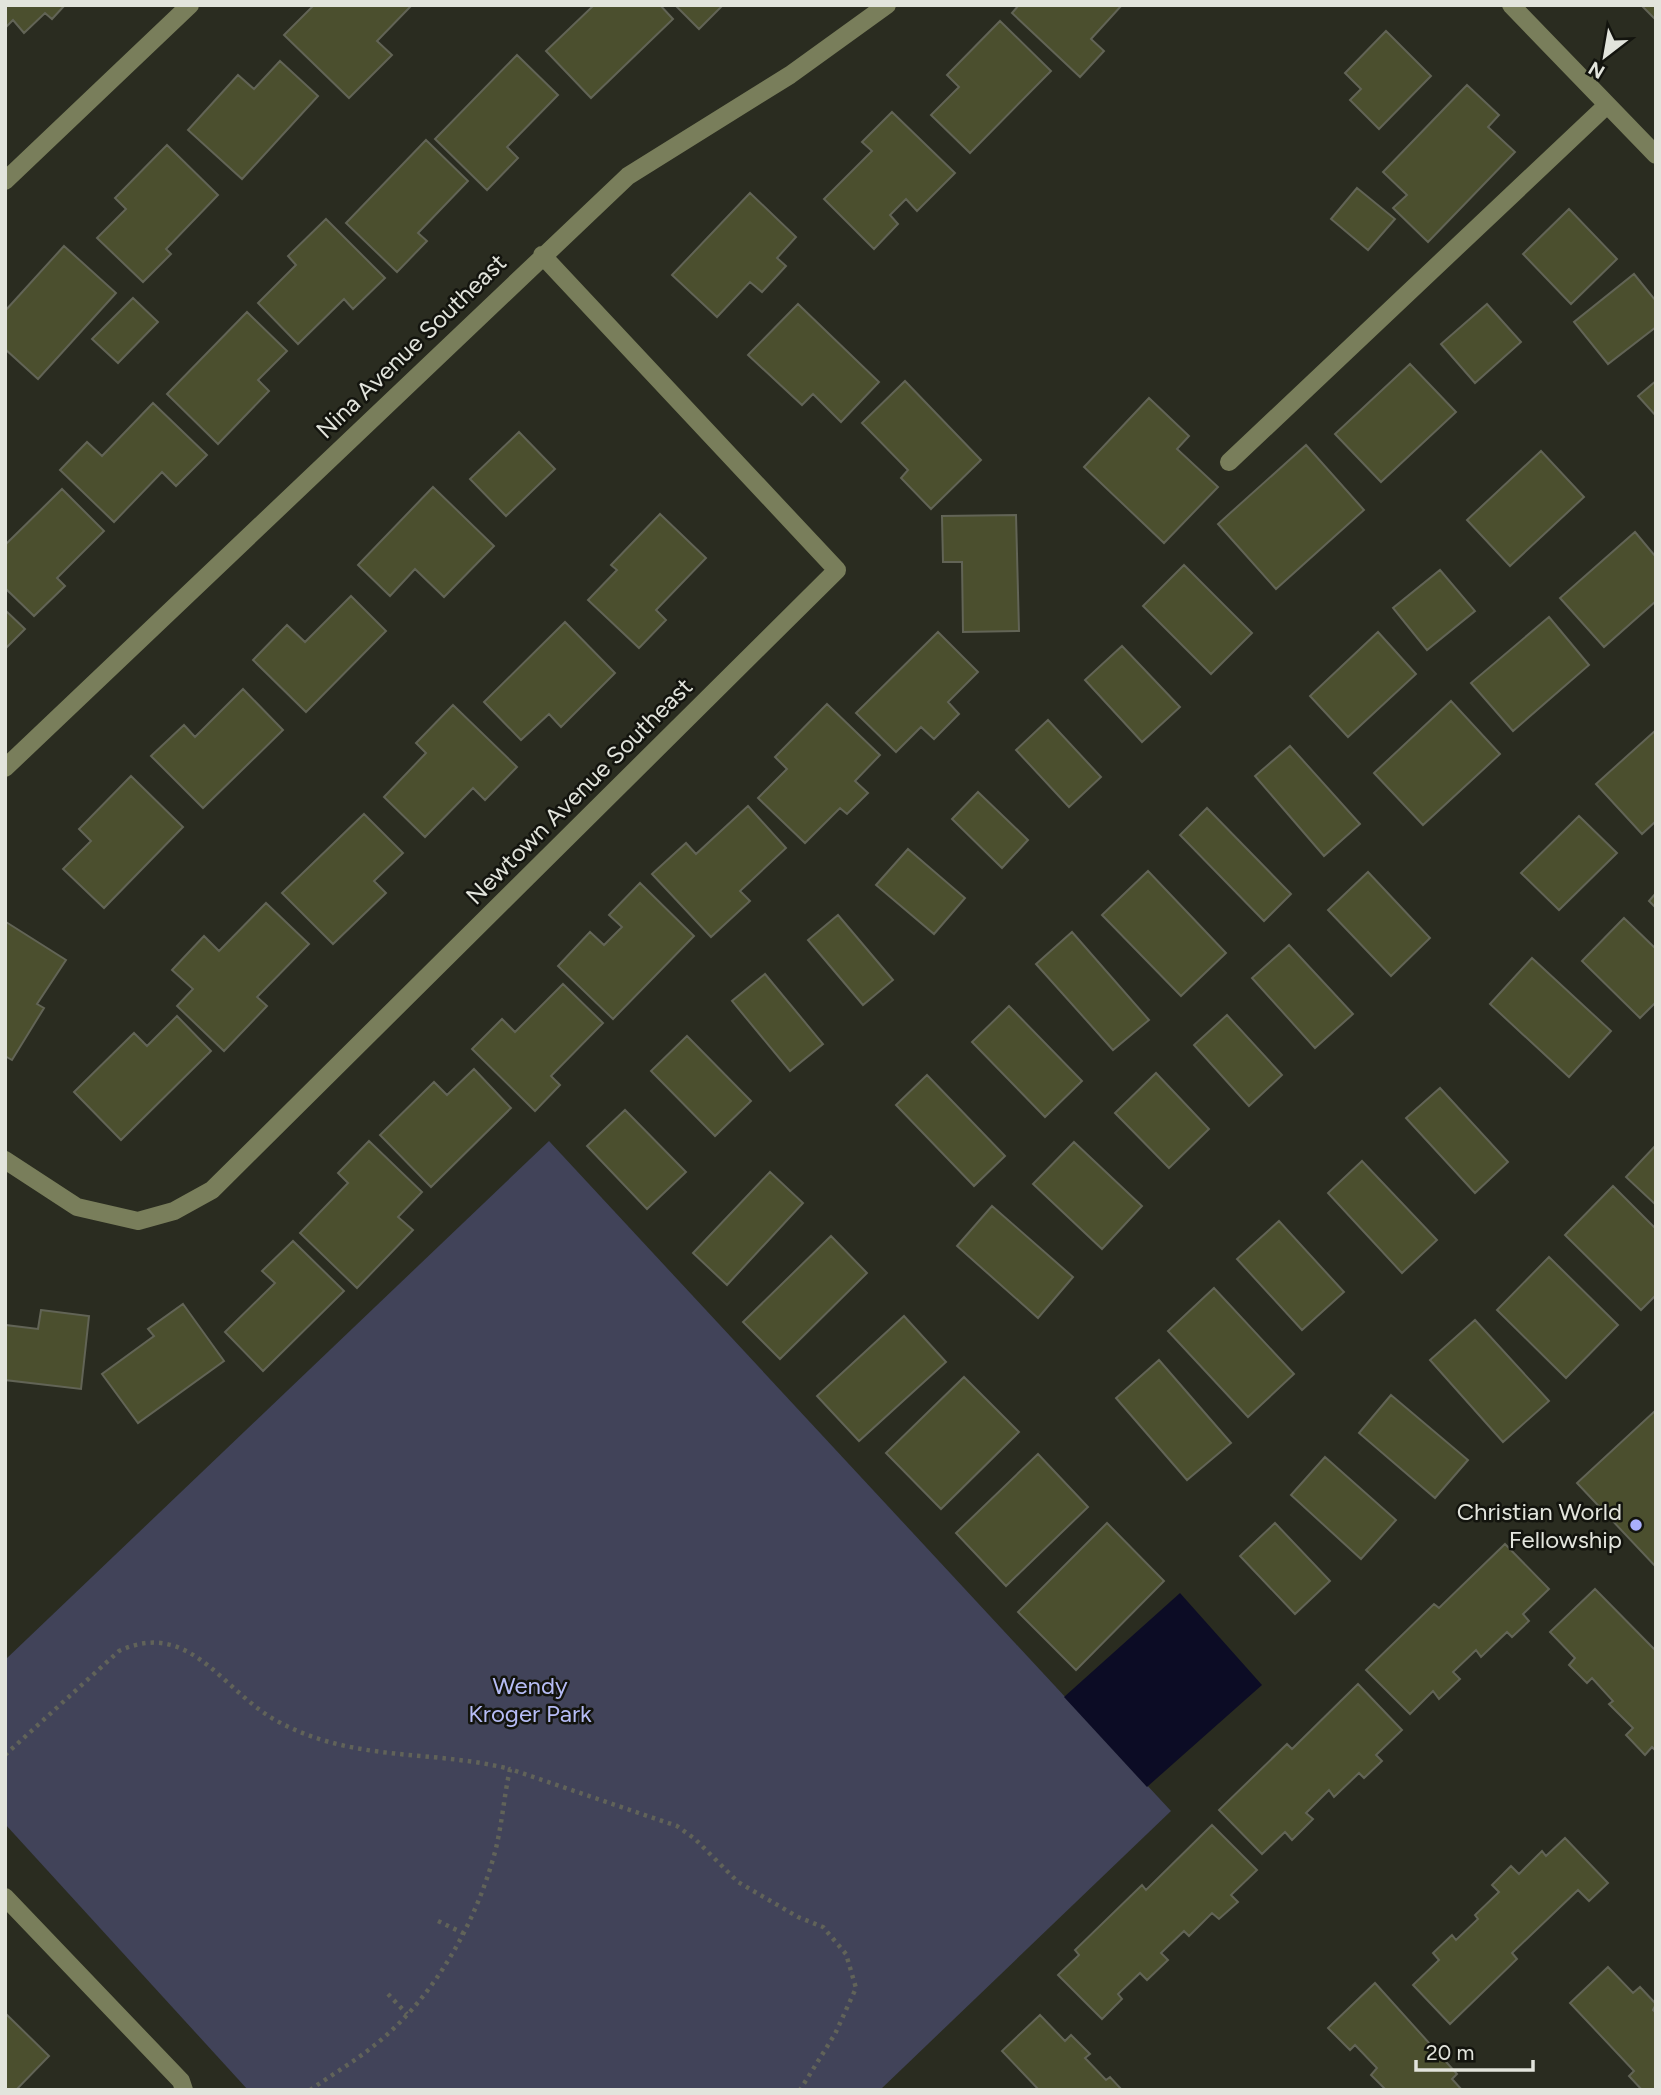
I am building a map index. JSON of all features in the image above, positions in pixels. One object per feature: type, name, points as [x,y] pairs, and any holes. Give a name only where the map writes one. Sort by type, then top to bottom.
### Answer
[{"type":"street","points":[[5,181],[190,5]]},
{"type":"street","name":"Nina Avenue Southeast","points":[[5,768],[628,176],[790,75],[887,5]]},
{"type":"street","points":[[1511,5],[1656,155]]},
{"type":"street","points":[[1229,461],[1607,106]]},
{"type":"street","name":"Newtown Avenue Southeast","points":[[5,1160],[78,1207],[138,1221],[174,1211],[212,1190],[837,570],[542,255]]},
{"type":"street","points":[[5,1897],[181,2081],[184,2090]]},
{"type":"path","points":[[5,1755],[119,1651],[133,1645],[163,1641],[186,1650],[260,1711],[310,1734],[367,1752],[476,1760],[677,1826],[695,1839],[738,1882],[798,1917],[823,1927],[836,1939],[846,1954],[856,1988],[835,2034],[800,2090]]},
{"type":"path","points":[[310,2090],[373,2047],[407,2014],[442,1968],[463,1933],[495,1851],[510,1769]]},
{"type":"path","points":[[439,1921],[463,1933]]},
{"type":"path","points":[[388,1994],[407,2014]]},
{"type":"green space","name":"Wendy Kroger Park","points":[[549,1141],[1171,1811],[880,2090],[248,2090],[5,1824],[5,1660]]},
{"type":"shaded area","points":[[1180,1593],[1262,1685],[1147,1787],[1064,1697]]},
{"type":"building","points":[[5,5],[65,5],[52,19],[45,13],[24,33],[13,20],[5,28]]},
{"type":"building","points":[[314,5],[412,5],[377,41],[392,55],[349,98],[284,35]]},
{"type":"building","points":[[594,5],[660,5],[673,19],[591,98],[546,51]]},
{"type":"building","points":[[675,5],[723,5],[699,29]]},
{"type":"building","points":[[1019,5],[1122,5],[1091,39],[1104,51],[1080,77],[1012,13]]},
{"type":"building","points":[[1641,5],[1656,5],[1656,20]]},
{"type":"building","points":[[1000,21],[1051,71],[970,153],[931,115],[959,87],[947,75]]},
{"type":"building","points":[[1386,31],[1431,76],[1379,129],[1350,100],[1361,89],[1345,73]]},
{"type":"building","points":[[517,55],[558,95],[507,147],[518,158],[487,190],[435,139]]},
{"type":"building","points":[[280,61],[318,96],[242,179],[188,130],[238,75],[254,89]]},
{"type":"building","points":[[1467,85],[1499,115],[1488,127],[1515,152],[1428,242],[1393,208],[1407,195],[1383,172]]},
{"type":"building","points":[[892,112],[955,173],[917,211],[906,199],[890,215],[898,224],[874,249],[824,199],[872,151],[862,142]]},
{"type":"building","points":[[426,140],[468,181],[418,233],[427,241],[397,272],[346,223]]},
{"type":"building","points":[[167,145],[218,195],[166,249],[171,254],[143,282],[97,238],[126,209],[115,198]]},
{"type":"building","points":[[1357,188],[1395,219],[1368,250],[1331,219]]},
{"type":"building","points":[[750,193],[796,237],[777,258],[786,266],[762,292],[750,282],[717,317],[672,275]]},
{"type":"building","points":[[1569,209],[1617,259],[1571,304],[1523,254]]},
{"type":"building","points":[[326,219],[385,278],[353,309],[344,299],[298,344],[258,303],[296,265],[288,256]]},
{"type":"building","points":[[64,246],[116,293],[38,379],[5,349],[5,311]]},
{"type":"building","points":[[1634,274],[1656,301],[1656,327],[1608,364],[1574,322]]},
{"type":"building","points":[[133,298],[158,322],[118,363],[92,339]]},
{"type":"building","points":[[798,304],[879,382],[841,422],[813,394],[802,405],[748,355]]},
{"type":"building","points":[[1487,304],[1521,342],[1475,383],[1441,344]]},
{"type":"building","points":[[247,312],[287,351],[258,380],[269,391],[218,444],[167,394]]},
{"type":"building","points":[[1410,364],[1456,412],[1381,482],[1335,434]]},
{"type":"building","points":[[905,381],[981,460],[931,509],[901,478],[908,470],[862,423]]},
{"type":"building","points":[[1656,381],[1656,416],[1638,396]]},
{"type":"building","points":[[1149,398],[1189,436],[1177,449],[1218,487],[1164,543],[1084,467]]},
{"type":"building","points":[[153,403],[207,455],[176,486],[162,472],[114,522],[60,470],[87,442],[102,456]]},
{"type":"building","points":[[519,432],[555,469],[506,516],[470,479]]},
{"type":"building","points":[[1306,445],[1364,510],[1276,589],[1218,524]]},
{"type":"building","points":[[1541,451],[1584,497],[1510,566],[1467,520]]},
{"type":"building","points":[[433,487],[494,546],[444,597],[415,569],[390,596],[358,565]]},
{"type":"building","points":[[62,489],[104,531],[57,578],[65,586],[34,616],[5,588],[5,545]]},
{"type":"building","points":[[660,514],[706,558],[656,610],[666,620],[639,648],[588,600],[617,570],[611,565]]},
{"type":"building","points":[[1016,515],[1019,631],[963,632],[962,562],[943,562],[942,516]]},
{"type":"building","points":[[1635,532],[1656,557],[1656,601],[1604,647],[1560,598]]},
{"type":"building","points":[[1184,565],[1252,633],[1211,674],[1143,606]]},
{"type":"building","points":[[1440,570],[1475,611],[1427,650],[1393,608]]},
{"type":"building","points":[[351,596],[386,631],[306,712],[253,660],[287,625],[305,642]]},
{"type":"building","points":[[5,610],[25,629],[5,649]]},
{"type":"building","points":[[1549,617],[1589,665],[1513,731],[1471,683]]},
{"type":"building","points":[[565,622],[615,673],[561,727],[549,714],[521,740],[484,702]]},
{"type":"building","points":[[938,632],[978,672],[948,702],[959,714],[934,739],[921,727],[896,752],[856,713]]},
{"type":"building","points":[[1378,632],[1416,674],[1348,737],[1310,696]]},
{"type":"building","points":[[1122,646],[1180,707],[1142,742],[1085,680]]},
{"type":"building","points":[[243,689],[283,730],[203,808],[151,756],[184,725],[195,737]]},
{"type":"building","points":[[1451,701],[1500,754],[1423,825],[1374,773]]},
{"type":"building","points":[[827,704],[880,755],[855,781],[868,793],[847,814],[840,808],[805,843],[758,798],[787,769],[775,757]]},
{"type":"building","points":[[453,705],[517,767],[485,800],[473,788],[425,837],[384,797],[426,753],[416,743]]},
{"type":"building","points":[[1048,720],[1101,777],[1069,807],[1016,750]]},
{"type":"building","points":[[1656,730],[1656,821],[1642,834],[1596,784]]},
{"type":"building","points":[[1290,746],[1360,824],[1324,856],[1255,776]]},
{"type":"building","points":[[131,776],[183,827],[104,908],[63,869],[91,841],[79,829]]},
{"type":"building","points":[[978,792],[1028,840],[1002,868],[952,819]]},
{"type":"building","points":[[748,806],[786,848],[740,891],[750,901],[711,937],[652,874],[686,843],[696,854]]},
{"type":"building","points":[[1207,808],[1291,894],[1264,921],[1180,835]]},
{"type":"building","points":[[364,814],[403,853],[374,881],[386,893],[333,944],[282,893]]},
{"type":"building","points":[[1579,816],[1617,853],[1559,910],[1521,873]]},
{"type":"building","points":[[908,849],[965,898],[934,934],[876,885]]},
{"type":"building","points":[[1148,871],[1226,953],[1181,996],[1102,915]]},
{"type":"building","points":[[1368,872],[1430,938],[1391,976],[1328,910]]},
{"type":"building","points":[[640,883],[694,936],[613,1019],[558,966],[590,932],[604,945],[622,927],[609,915]]},
{"type":"building","points":[[1656,893],[1656,908],[1649,901]]},
{"type":"building","points":[[266,903],[309,944],[257,997],[267,1006],[224,1051],[177,1006],[193,989],[172,970],[204,936],[219,951]]},
{"type":"building","points":[[838,915],[893,980],[863,1005],[808,940]]},
{"type":"building","points":[[1624,918],[1656,949],[1656,1002],[1640,1018],[1582,961]]},
{"type":"building","points":[[6,922],[66,960],[37,1004],[44,1008],[12,1060],[5,1056]]},
{"type":"building","points":[[1072,932],[1149,1020],[1113,1050],[1036,964]]},
{"type":"building","points":[[1289,945],[1353,1014],[1315,1048],[1252,978]]},
{"type":"building","points":[[1532,958],[1611,1031],[1569,1077],[1490,1004]]},
{"type":"building","points":[[765,974],[823,1044],[790,1071],[732,1001]]},
{"type":"building","points":[[563,984],[603,1023],[551,1076],[560,1085],[535,1111],[472,1049],[502,1019],[515,1032]]},
{"type":"building","points":[[1009,1006],[1082,1081],[1045,1117],[972,1042]]},
{"type":"building","points":[[1227,1015],[1282,1075],[1249,1106],[1194,1045]]},
{"type":"building","points":[[177,1016],[211,1051],[121,1140],[74,1092],[134,1033],[147,1046]]},
{"type":"building","points":[[687,1036],[751,1101],[715,1136],[651,1071]]},
{"type":"building","points":[[474,1069],[511,1108],[431,1187],[380,1135],[434,1082],[447,1095]]},
{"type":"building","points":[[1156,1073],[1209,1129],[1169,1168],[1115,1113]]},
{"type":"building","points":[[927,1075],[1005,1156],[974,1186],[896,1105]]},
{"type":"building","points":[[1440,1088],[1508,1162],[1475,1193],[1406,1118]]},
{"type":"building","points":[[625,1110],[686,1172],[647,1209],[587,1146]]},
{"type":"building","points":[[369,1141],[422,1192],[398,1217],[413,1230],[357,1288],[300,1233],[348,1183],[338,1173]]},
{"type":"building","points":[[1074,1142],[1142,1206],[1102,1249],[1033,1184]]},
{"type":"building","points":[[1656,1145],[1656,1205],[1626,1177]]},
{"type":"building","points":[[1362,1161],[1437,1240],[1402,1273],[1328,1193]]},
{"type":"building","points":[[770,1172],[803,1203],[727,1285],[693,1253]]},
{"type":"building","points":[[1613,1186],[1656,1229],[1656,1295],[1641,1310],[1565,1235]]},
{"type":"building","points":[[992,1206],[1073,1277],[1038,1318],[957,1246]]},
{"type":"building","points":[[1279,1221],[1344,1292],[1302,1330],[1237,1259]]},
{"type":"building","points":[[831,1236],[867,1273],[780,1359],[743,1322]]},
{"type":"building","points":[[293,1241],[344,1291],[263,1371],[225,1332],[275,1283],[262,1271]]},
{"type":"building","points":[[1549,1257],[1618,1325],[1566,1378],[1497,1310]]},
{"type":"building","points":[[1214,1288],[1294,1374],[1248,1417],[1168,1331]]},
{"type":"building","points":[[183,1304],[224,1361],[138,1423],[102,1374],[154,1336],[148,1329]]},
{"type":"building","points":[[41,1310],[89,1316],[81,1389],[5,1380],[5,1325],[38,1329]]},
{"type":"building","points":[[904,1316],[946,1362],[859,1441],[817,1396]]},
{"type":"building","points":[[1475,1320],[1549,1401],[1503,1442],[1430,1360]]},
{"type":"building","points":[[1159,1360],[1231,1443],[1187,1480],[1116,1398]]},
{"type":"building","points":[[964,1377],[1019,1432],[941,1509],[886,1453]]},
{"type":"building","points":[[1391,1395],[1468,1460],[1435,1498],[1359,1433]]},
{"type":"building","name":"Christian World Fellowship","points":[[1656,1410],[1656,1567],[1577,1483]]},
{"type":"building","points":[[1038,1454],[1088,1507],[1006,1586],[956,1533]]},
{"type":"building","points":[[1325,1457],[1396,1520],[1361,1559],[1291,1495]]},
{"type":"building","points":[[1107,1523],[1164,1581],[1076,1670],[1018,1612]]},
{"type":"building","points":[[1275,1523],[1330,1581],[1295,1614],[1240,1556]]},
{"type":"building","points":[[1505,1544],[1549,1589],[1523,1614],[1529,1621],[1512,1637],[1507,1632],[1481,1657],[1476,1650],[1453,1672],[1460,1679],[1439,1699],[1433,1691],[1410,1714],[1366,1670],[1434,1604],[1439,1608]]},
{"type":"building","points":[[1595,1589],[1656,1651],[1656,1751],[1652,1747],[1645,1755],[1626,1735],[1633,1728],[1609,1704],[1613,1701],[1592,1678],[1587,1683],[1569,1665],[1575,1658],[1550,1632]]},
{"type":"building","points":[[1358,1684],[1402,1730],[1376,1755],[1382,1761],[1364,1778],[1359,1773],[1334,1797],[1329,1790],[1306,1813],[1313,1819],[1292,1840],[1285,1832],[1262,1854],[1219,1810],[1287,1744],[1292,1749]]},
{"type":"building","points":[[1212,1825],[1257,1870],[1231,1895],[1238,1902],[1219,1919],[1212,1913],[1189,1936],[1184,1931],[1161,1953],[1168,1960],[1147,1980],[1140,1973],[1118,1994],[1122,1999],[1102,2019],[1058,1975],[1079,1955],[1075,1950],[1142,1885],[1146,1890]]},
{"type":"building","points":[[1565,1838],[1608,1883],[1589,1901],[1578,1890],[1512,1953],[1517,1959],[1450,2024],[1413,1985],[1439,1960],[1433,1953],[1452,1935],[1456,1940],[1478,1919],[1475,1915],[1499,1892],[1492,1885],[1511,1866],[1519,1874],[1542,1851],[1546,1856]]},
{"type":"building","points":[[1608,1967],[1633,1993],[1640,1987],[1656,2004],[1653,2010],[1656,2013],[1656,2090],[1642,2090],[1629,2076],[1634,2071],[1570,2003]]},
{"type":"building","points":[[1375,1983],[1457,2074],[1452,2079],[1462,2090],[1386,2090],[1371,2075],[1377,2068],[1355,2045],[1350,2050],[1328,2028]]},
{"type":"building","points":[[5,2013],[49,2056],[16,2090],[5,2090]]},
{"type":"building","points":[[1040,2015],[1065,2041],[1071,2035],[1090,2054],[1085,2058],[1106,2080],[1110,2077],[1122,2090],[1039,2090],[1002,2051]]},
{"type":"place","name":"Christian World Fellowship","points":[[1636,1525]]}]
